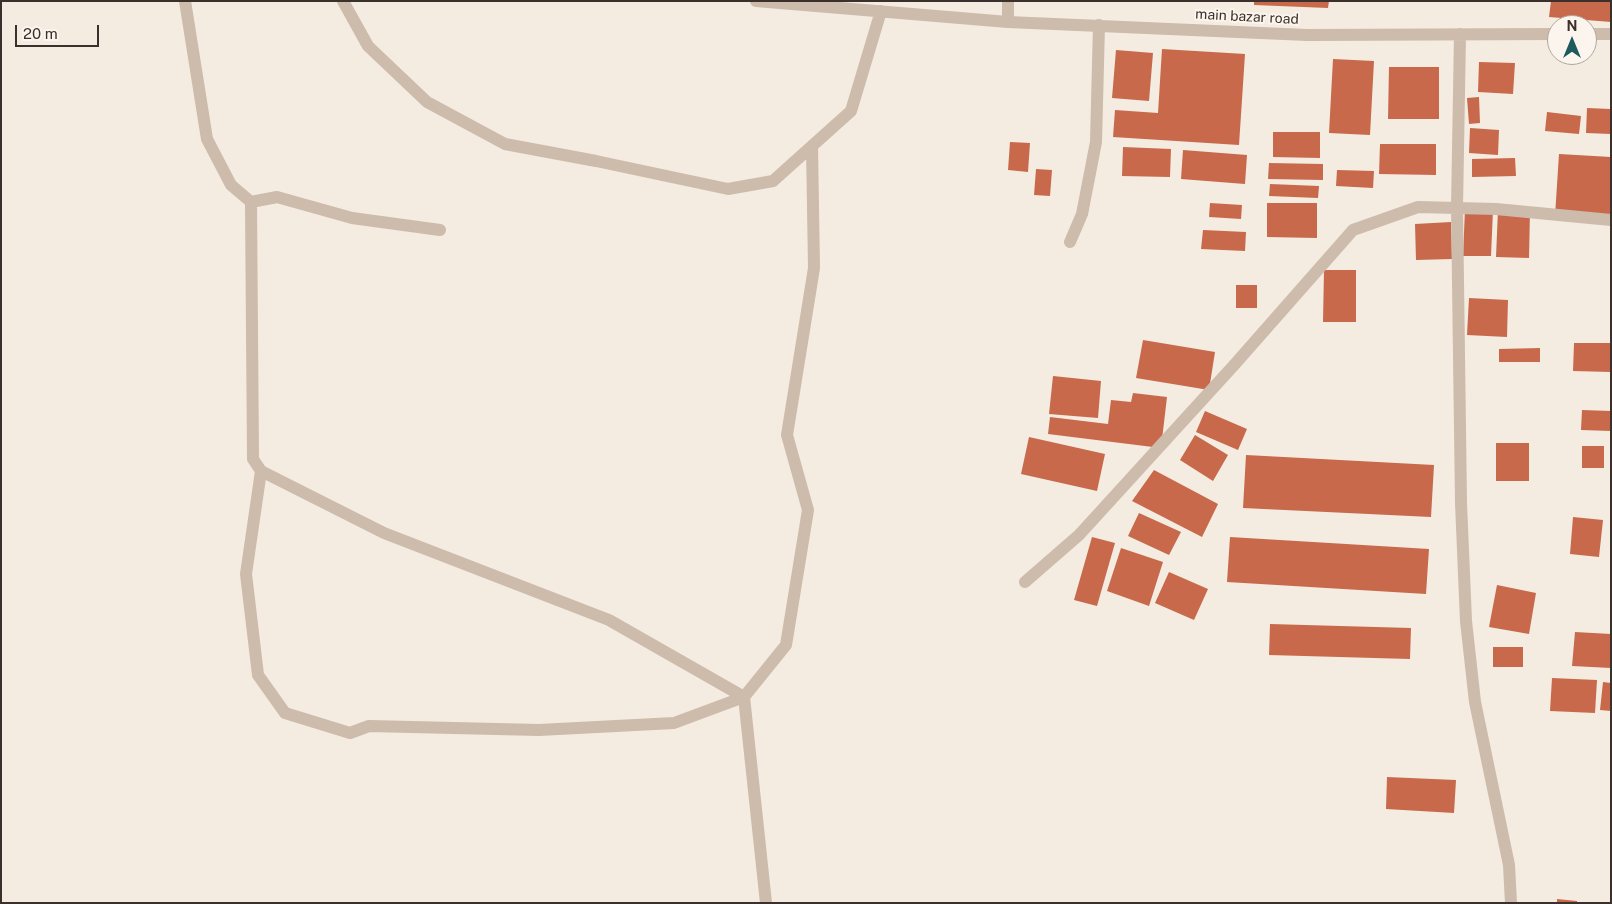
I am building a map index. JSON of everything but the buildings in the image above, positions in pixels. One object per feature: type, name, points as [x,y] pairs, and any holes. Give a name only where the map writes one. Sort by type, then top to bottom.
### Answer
[{"type":"street","points":[[185,1],[207,139],[232,185],[251,202],[253,459],[261,471],[384,533],[609,620],[744,697]]},
{"type":"street","points":[[343,1],[368,46],[427,102],[505,144],[728,189],[773,181],[851,111],[881,11]]},
{"type":"street","name":"main bazar road","points":[[756,1],[1008,22],[1307,35],[1547,34]]},
{"type":"street","points":[[1008,1],[1008,22]]},
{"type":"street","points":[[1070,242],[1082,214],[1096,142],[1099,25]]},
{"type":"street","points":[[1460,34],[1457,208],[1461,503],[1466,621],[1474,702],[1509,865],[1511,903]]},
{"type":"street","points":[[1597,34],[1611,34]]},
{"type":"street","points":[[261,471],[246,574],[258,675],[285,714],[350,732],[370,726],[539,730],[674,723],[744,697],[786,645],[808,510],[787,434],[814,268],[812,146]]},
{"type":"street","points":[[251,202],[278,197],[352,218],[440,230]]},
{"type":"street","points":[[1026,582],[1079,535],[1235,364],[1353,230],[1418,207],[1496,209],[1611,220]]},
{"type":"street","points":[[744,697],[766,903]]}]
